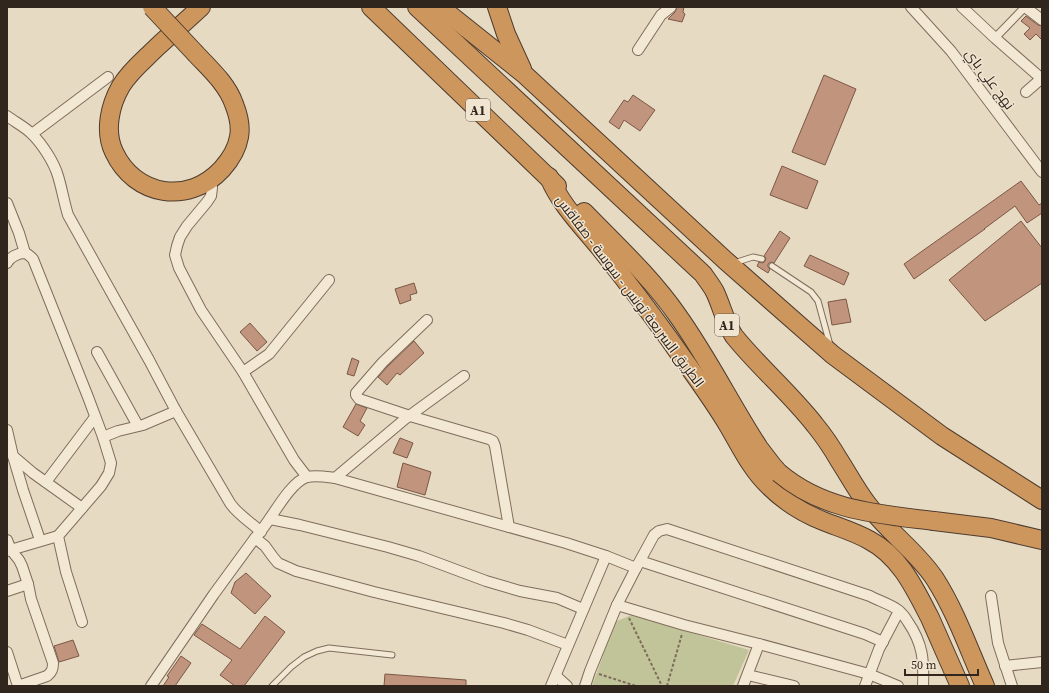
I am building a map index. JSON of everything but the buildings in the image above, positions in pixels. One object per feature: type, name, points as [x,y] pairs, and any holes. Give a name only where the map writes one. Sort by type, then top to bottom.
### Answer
[{"type":"highway","points":[[152,7],[196,54],[219,78],[230,95],[236,110],[239,125],[239,136],[232,156],[219,172],[211,179],[193,188],[173,192],[163,191],[145,185],[129,174],[120,163],[113,150],[108,131],[109,120],[114,103],[126,78],[140,63],[201,7]]},
{"type":"highway","name":"الطريق السريعة تونس - سوسة - صفاقس","points":[[371,7],[549,177],[562,202],[633,290],[679,352],[716,406],[746,458],[761,477],[779,495],[800,510],[823,521],[859,534],[872,541],[888,553],[902,568],[917,592],[960,686]]},
{"type":"highway","name":"A1","points":[[417,7],[703,274],[715,293],[726,322],[734,336],[815,424],[868,505],[892,533],[917,556],[936,580],[952,610],[985,686]]},
{"type":"highway","points":[[440,7],[524,74],[730,264],[832,355],[942,436],[1042,500]]},
{"type":"highway","points":[[497,7],[506,34],[524,74]]},
{"type":"highway","points":[[549,177],[638,267],[668,302],[687,329],[759,448],[772,465],[787,480],[805,491],[838,505],[870,513],[991,528],[1042,540]]},
{"type":"street","points":[[638,50],[661,15],[670,7]]},
{"type":"street","name":"نهج علي باي","points":[[911,7],[951,51],[1042,172]]},
{"type":"street","points":[[962,7],[995,38],[1042,78],[1026,92]]},
{"type":"street","points":[[995,38],[1025,7],[1042,20]]},
{"type":"street","points":[[32,134],[108,77]]},
{"type":"street","points":[[7,116],[32,134],[52,162],[58,175],[63,201],[68,215],[176,411],[230,503],[239,513],[252,523],[272,557],[278,563],[296,571],[374,592],[504,623],[568,645]]},
{"type":"street","points":[[211,179],[211,196],[180,237],[175,255],[179,268],[202,310],[243,372],[294,460],[307,478]]},
{"type":"street","points":[[7,203],[17,227],[25,253],[33,260],[103,437],[111,463],[109,473],[101,486],[58,536],[9,550]]},
{"type":"street","points":[[7,263],[9,259],[14,256],[25,253]]},
{"type":"street","points":[[243,372],[269,354],[329,280]]},
{"type":"street","points":[[427,320],[383,362],[356,393],[356,395],[359,399],[493,441],[510,527]]},
{"type":"street","points":[[97,352],[138,426]]},
{"type":"street","points":[[335,478],[410,416],[464,376]]},
{"type":"street","points":[[103,437],[118,431],[143,425],[176,411]]},
{"type":"street","points":[[46,482],[95,417]]},
{"type":"street","points":[[7,430],[23,490],[40,540]]},
{"type":"street","points":[[13,456],[82,508]]},
{"type":"street","points":[[151,686],[214,594],[295,484],[307,478],[317,477],[335,478],[566,543],[865,634],[883,642]]},
{"type":"street","points":[[270,519],[388,547],[419,556],[486,581],[557,598],[583,609]]},
{"type":"street","points":[[586,686],[590,671],[621,606],[638,565],[654,535],[659,531],[667,529],[870,596],[899,611],[914,631],[920,643],[924,670],[923,686]]},
{"type":"street","points":[[58,536],[66,572],[82,622]]},
{"type":"street","points":[[7,540],[9,550],[19,560],[28,584],[31,599],[53,664],[53,668],[47,676],[18,686],[7,652]]},
{"type":"street","points":[[551,686],[606,556]]},
{"type":"street","points":[[7,591],[28,584]]},
{"type":"street","points":[[990,596],[998,643],[1012,686]]},
{"type":"street","points":[[621,606],[684,625],[869,674],[898,686]]},
{"type":"street","points":[[865,686],[883,642],[899,611]]},
{"type":"street","points":[[743,686],[759,644]]},
{"type":"street","points":[[1005,666],[1042,662]]},
{"type":"street","points":[[748,675],[794,686]]},
{"type":"street","points":[[556,676],[567,686]]},
{"type":"lane","points":[[730,264],[748,258],[757,257],[762,259]]},
{"type":"lane","points":[[772,266],[811,292],[816,298],[832,355]]},
{"type":"lane","points":[[272,686],[304,657],[329,648],[392,655]]},
{"type":"path","points":[[621,606],[629,618],[662,686]]},
{"type":"path","points":[[667,686],[684,625]]},
{"type":"path","points":[[590,671],[636,686]]},
{"type":"green space","points":[[631,615],[749,650],[733,686],[592,686],[615,622]]}]
